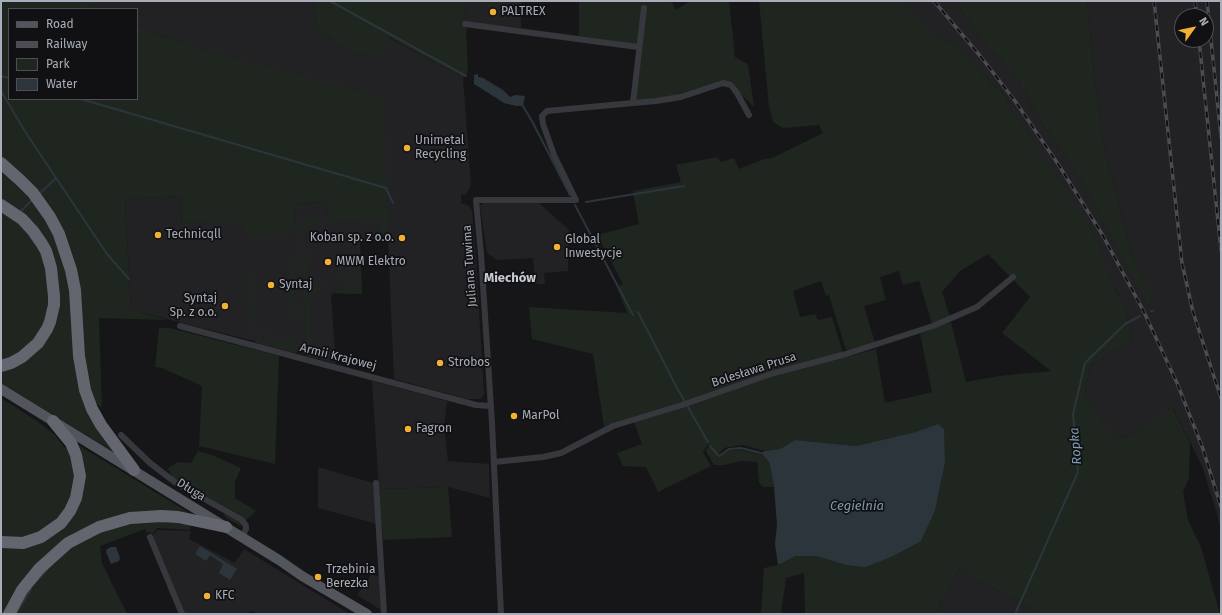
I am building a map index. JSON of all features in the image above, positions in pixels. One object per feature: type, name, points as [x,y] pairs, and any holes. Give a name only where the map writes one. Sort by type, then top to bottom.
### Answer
[{"type":"highway","points":[[1,163],[21,181],[39,201],[50,217],[61,239],[71,270],[75,290],[79,356],[85,390],[90,405],[101,426],[134,470]]},
{"type":"highway","points":[[1,205],[22,219],[42,244],[49,259],[54,288],[54,305],[52,314],[47,329],[41,340],[33,349],[22,357],[1,366]]},
{"type":"highway","points":[[1,542],[23,544],[41,537],[61,523],[70,511],[76,498],[80,476],[76,454],[71,443],[54,421]]},
{"type":"highway","points":[[9,614],[22,590],[39,569],[68,543],[99,527],[130,518],[161,516],[178,517],[226,527]]},
{"type":"main road","name":"Długa","points":[[1,389],[367,614]]},
{"type":"street","points":[[633,103],[638,47],[644,8]]},
{"type":"street","points":[[465,24],[638,47]]},
{"type":"street","name":"Juliana Tuwima","points":[[501,614],[491,406],[476,200],[576,200],[554,155],[542,124],[542,116],[546,111],[656,101],[681,97],[724,83],[731,85],[749,115]]},
{"type":"street","name":"Bolesława Prusa","points":[[494,462],[561,454],[613,426],[694,401],[771,374],[846,354],[934,326],[977,307],[1013,278]]},
{"type":"street","name":"Armii Krajowej","points":[[180,326],[454,399],[482,406],[491,406]]},
{"type":"street","points":[[121,435],[150,462],[176,483],[242,520],[246,526],[246,529],[242,537]]},
{"type":"street","points":[[376,483],[384,614]]},
{"type":"street","points":[[150,537],[182,614]]},
{"type":"shaded area","points":[[81,1],[314,1],[316,27],[349,52],[388,37],[463,78],[471,185],[466,194],[461,195],[461,203],[469,206],[472,211],[484,394],[481,399],[467,399],[394,379],[388,240],[363,241],[360,243],[362,294],[333,293],[331,295],[336,364],[297,352],[131,310],[125,199],[180,196],[182,223],[296,219],[295,204],[326,202],[329,219],[387,216],[185,45],[138,25],[138,8],[98,8]]},
{"type":"shaded area","name":"PALTREX","points":[[465,1],[521,1],[521,28],[466,22]]},
{"type":"shaded area","points":[[903,1],[955,1],[984,42],[1018,80],[1034,111],[1073,167],[1149,305],[1148,284],[1132,254],[1105,151],[1094,74],[1087,1],[1221,1],[1221,530],[1202,466],[1173,408],[1133,434],[1117,438],[1104,423],[1085,394],[1090,366],[1133,340],[1125,306],[1011,110],[1006,96],[951,43],[938,37]]},
{"type":"shaded area","name":"Global Inwestycje","points":[[488,200],[539,203],[569,230],[568,271],[544,273],[545,284],[535,284],[533,258],[497,260],[487,253],[480,206]]},
{"type":"shaded area","points":[[372,381],[447,401],[444,427],[448,461],[489,464],[490,498],[448,487],[379,489]]},
{"type":"shaded area","points":[[318,467],[373,483],[377,524],[318,508]]},
{"type":"shaded area","points":[[157,530],[191,531],[189,539],[235,563],[244,549],[350,614],[256,614],[254,611],[245,614],[184,614],[152,536]]},
{"type":"shaded area","points":[[959,569],[1001,592],[1041,614],[935,614]]},
{"type":"shaded area","points":[[372,574],[379,577],[381,610],[357,595]]},
{"type":"green space","points":[[1,1],[81,1],[98,8],[8,8],[8,100],[138,100],[138,25],[185,45],[384,98],[388,240],[381,240],[380,219],[306,223],[305,232],[308,280],[315,280],[315,282],[321,283],[323,292],[310,294],[312,348],[325,347],[329,352],[320,350],[318,359],[306,356],[301,220],[329,219],[326,202],[296,204],[295,233],[255,235],[255,240],[251,239],[250,232],[242,232],[241,222],[182,223],[180,196],[125,199],[131,310],[168,320],[99,318],[102,407],[92,402],[87,388],[70,253],[1,159]]},
{"type":"green space","points":[[314,1],[465,1],[468,72],[463,78],[389,37],[383,54],[349,52],[316,27]]},
{"type":"green space","points":[[579,1],[671,1],[676,10],[690,1],[729,1],[735,57],[748,64],[754,107],[739,92],[733,82],[723,81],[682,94],[657,99],[636,100],[642,45],[579,36]]},
{"type":"green space","points":[[759,1],[903,1],[938,37],[951,43],[961,51],[989,81],[1006,96],[1011,110],[1073,200],[1091,229],[1114,288],[1125,306],[1133,340],[1090,366],[1085,394],[1104,423],[1117,438],[1133,434],[1172,407],[1190,443],[1189,478],[1183,492],[1188,520],[1201,547],[1220,614],[1041,614],[959,569],[935,614],[805,614],[804,573],[786,578],[781,614],[761,614],[764,568],[778,565],[796,556],[816,556],[846,565],[921,541],[935,511],[945,463],[938,424],[915,432],[856,446],[795,440],[780,449],[765,451],[743,445],[728,447],[723,449],[716,457],[729,450],[741,450],[761,454],[769,462],[774,487],[763,487],[759,482],[757,462],[741,461],[724,465],[714,465],[706,450],[709,446],[708,444],[703,452],[711,466],[658,492],[646,467],[623,466],[617,453],[642,444],[634,422],[612,423],[604,427],[593,354],[532,339],[529,307],[627,313],[617,287],[623,284],[597,235],[639,224],[633,191],[681,182],[676,165],[717,157],[721,162],[734,158],[739,169],[764,159],[772,158],[823,133],[819,125],[783,128],[773,122],[769,107]],"holes":[[[988,254],[1030,297],[1002,333],[1051,371],[999,376],[966,382],[951,322],[920,334],[932,392],[885,403],[876,349],[769,378],[843,353],[832,317],[818,320],[815,314],[800,317],[793,291],[821,281],[826,296],[829,295],[846,350],[848,352],[875,343],[864,306],[886,300],[880,277],[899,271],[903,285],[919,281],[932,324],[950,317],[942,292],[960,271]]]},
{"type":"green space","points":[[955,1],[1087,1],[1094,74],[1105,151],[1132,254],[1148,284],[1152,299],[1149,306],[1073,167],[1034,111],[1018,80],[984,42]]},
{"type":"green space","points":[[1,168],[14,179],[49,224],[69,276],[76,362],[116,453],[1,383],[1,370],[46,341],[54,259],[1,201]]},
{"type":"green space","points":[[1,210],[24,226],[43,256],[51,289],[47,317],[33,344],[1,362]]},
{"type":"green space","points":[[347,231],[351,234],[352,244],[348,248]]},
{"type":"green space","points":[[358,243],[360,243],[362,294],[333,293],[331,295],[334,290],[335,292],[337,290],[335,288],[337,287],[339,290],[344,289],[342,284],[347,282],[349,287],[348,282],[355,281],[358,278]]},
{"type":"green space","points":[[348,252],[352,255],[353,270],[349,275],[343,277],[339,272],[349,272]]},
{"type":"green space","points":[[292,256],[296,259],[296,268],[289,267],[289,258]]},
{"type":"green space","points":[[252,268],[253,299],[250,299],[249,270]]},
{"type":"green space","points":[[297,269],[298,298],[297,301],[290,302],[289,270]]},
{"type":"green space","points":[[250,301],[254,301],[252,329],[269,327],[269,330],[251,329]]},
{"type":"green space","points":[[295,306],[298,308],[299,316],[298,318],[291,318],[291,307]]},
{"type":"green space","points":[[159,328],[170,328],[279,356],[275,464],[199,446],[202,386],[162,368],[155,367]]},
{"type":"green space","points":[[292,335],[297,338],[297,352],[295,353],[256,343],[253,339],[255,337],[260,337],[260,341],[292,340]]},
{"type":"green space","points":[[1,398],[37,421],[55,435],[64,447],[68,448],[76,481],[65,511],[46,529],[18,539],[1,537]]},
{"type":"green space","points":[[75,443],[194,516],[152,513],[70,539],[6,614],[1,614],[1,547],[21,548],[43,542],[58,532],[72,516]]},
{"type":"green space","points":[[198,451],[212,455],[241,468],[235,482],[235,498],[256,511],[240,526],[225,517],[222,506],[173,479],[168,468],[178,462],[191,463]]},
{"type":"green space","points":[[448,487],[452,537],[383,540],[379,489]]},
{"type":"green space","points":[[160,519],[191,525],[190,530],[157,528],[151,536],[150,532],[147,533],[145,529],[100,546],[102,563],[127,614],[13,614],[34,581],[70,546],[115,525]]},
{"type":"water","points":[[478,74],[478,77],[483,78],[503,90],[510,97],[515,95],[525,96],[523,106],[504,103],[474,84],[474,75]]},
{"type":"water","name":"Cegielnia","points":[[938,424],[944,429],[945,463],[935,511],[921,541],[891,557],[865,567],[846,565],[816,556],[796,556],[778,565],[775,544],[777,525],[774,487],[769,462],[761,453],[780,449],[795,440],[856,446],[915,432]]},
{"type":"water","points":[[200,546],[237,569],[230,580],[219,573],[223,564],[210,555],[206,561],[195,554]]},
{"type":"water","points":[[116,547],[120,558],[119,561],[111,564],[106,552],[107,549]]},
{"type":"waterway","points":[[330,1],[466,76]]},
{"type":"waterway","points":[[1,76],[8,78]]},
{"type":"waterway","points":[[1,91],[26,133],[107,254],[129,279]]},
{"type":"waterway","points":[[84,100],[386,188],[393,203]]},
{"type":"waterway","points":[[523,106],[570,195]]},
{"type":"waterway","points":[[39,194],[56,178]]},
{"type":"waterway","points":[[586,202],[684,186]]},
{"type":"waterway","points":[[20,212],[32,200]]},
{"type":"waterway","points":[[575,205],[633,315]]},
{"type":"waterway","points":[[638,312],[677,388],[708,442]]},
{"type":"waterway","name":"Ropka","points":[[1015,614],[1078,472],[1073,414],[1085,363],[1125,324],[1140,316]]},
{"type":"waterway","points":[[710,446],[719,456],[729,449],[741,448],[761,453]]},
{"type":"waterway","points":[[34,584],[47,570]]},
{"type":"waterway","points":[[16,614],[31,589]]},
{"type":"railway","points":[[934,1],[981,57],[1015,101],[1058,164],[1102,234],[1143,310],[1177,383],[1203,449],[1221,507]]},
{"type":"railway","points":[[1154,1],[1182,263],[1193,312],[1221,398]]},
{"type":"railway","points":[[1195,1],[1196,8]]},
{"type":"railway","points":[[1207,1],[1221,137]]},
{"type":"railway","points":[[1200,48],[1221,250]]},
{"type":"place","name":"PALTREX","points":[[493,12]]},
{"type":"place","name":"Unimetal Recycling","points":[[407,148]]},
{"type":"place","name":"Technicqll","points":[[158,235]]},
{"type":"place","name":"Koban sp. z o.o.","points":[[402,238]]},
{"type":"place","name":"Global Inwestycje","points":[[557,247]]},
{"type":"place","name":"MWM Elektro","points":[[328,262]]},
{"type":"place","name":"Syntaj","points":[[271,285]]},
{"type":"place","name":"Syntaj Sp. z o.o.","points":[[225,306]]},
{"type":"place","name":"Strobos","points":[[440,363]]},
{"type":"place","name":"MarPol","points":[[514,416]]},
{"type":"place","name":"Fagron","points":[[408,429]]},
{"type":"place","name":"Trzebinia Berezka","points":[[318,577]]},
{"type":"place","name":"KFC","points":[[207,596]]},
{"type":"district","name":"Miechów","points":[[510,278]]}]
